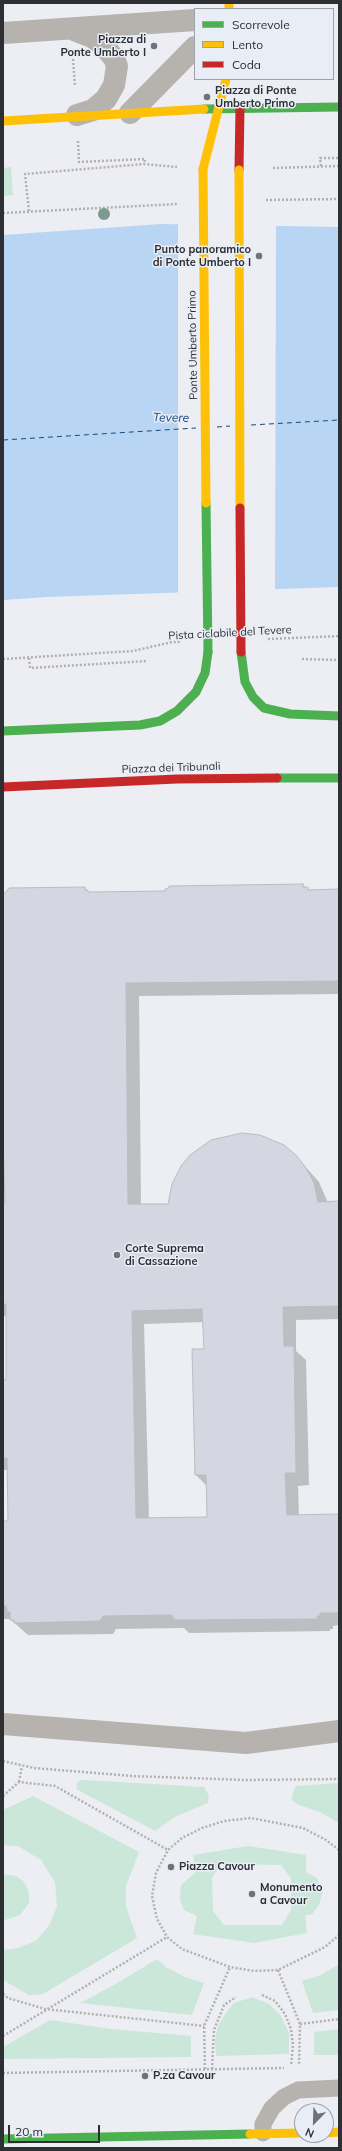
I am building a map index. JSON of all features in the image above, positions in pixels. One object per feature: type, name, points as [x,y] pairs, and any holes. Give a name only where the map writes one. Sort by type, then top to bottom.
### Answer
[{"type":"street","points":[[3,33],[71,30],[194,20]]},
{"type":"street","points":[[71,30],[92,37],[102,44],[114,58],[117,66],[114,85],[106,99],[93,110],[77,115]]},
{"type":"street","points":[[130,113],[194,48]]},
{"type":"street","points":[[218,108],[226,80]]},
{"type":"street","points":[[3,121],[77,115],[218,108],[339,108]]},
{"type":"street","name":"Ponte Umberto Primo","points":[[3,731],[140,725],[160,721],[176,711],[196,692],[202,682],[207,665],[208,652],[203,169],[218,108]]},
{"type":"street","points":[[240,108],[241,652],[245,682],[253,697],[264,708],[290,714],[339,716]]},
{"type":"street","name":"Piazza dei Tribunali","points":[[3,787],[177,779],[339,778]]},
{"type":"street","points":[[3,1724],[246,1743],[339,1731]]},
{"type":"street","points":[[3,2139],[262,2137],[294,2134]]},
{"type":"lane","points":[[262,2137],[263,2124],[272,2108],[284,2097],[298,2090],[339,2088]]},
{"type":"path","points":[[320,166],[320,158],[339,158]]},
{"type":"path","points":[[29,211],[25,174],[144,164],[178,167]]},
{"type":"path","points":[[272,168],[339,166]]},
{"type":"path","points":[[262,200],[339,199]]},
{"type":"path","points":[[3,213],[178,204]]},
{"type":"path","name":"Pista ciclabile del Tevere","points":[[264,639],[339,636]]},
{"type":"path","name":"Pista ciclabile del Tevere","points":[[3,660],[133,651],[172,642],[187,642]]},
{"type":"path","points":[[29,658],[30,668],[147,661]]},
{"type":"path","points":[[302,659],[339,660]]},
{"type":"path","points":[[3,1761],[22,1766],[132,1776],[246,1780],[339,1778]]},
{"type":"path","points":[[3,1796],[19,1782],[22,1766]]},
{"type":"path","points":[[19,1782],[55,1786],[168,1850]]},
{"type":"path","points":[[339,1850],[326,1840],[303,1828],[278,1821],[251,1818],[224,1821],[202,1828],[182,1838],[168,1850],[156,1873],[152,1896],[157,1919],[167,1937],[182,1949],[230,1967],[254,1971],[278,1970],[325,1947],[339,1936]]},
{"type":"path","points":[[3,2036],[167,1937]]},
{"type":"path","points":[[205,2069],[204,2026],[230,1967]]},
{"type":"path","points":[[278,1970],[300,2024],[299,2068]]},
{"type":"path","points":[[3,1994],[8,1998],[49,2009],[204,2026]]},
{"type":"path","points":[[262,1995],[275,2001],[285,2014],[291,2029],[293,2045],[291,2068]]},
{"type":"path","points":[[212,2069],[214,2030],[224,2005],[236,1997]]},
{"type":"path","points":[[300,2024],[339,2019]]},
{"type":"path","points":[[3,2073],[306,2068]]},
{"type":"green space","points":[[11,167],[13,195],[3,196],[3,168]]},
{"type":"green space","points":[[84,1780],[204,1787],[209,1796],[208,1803],[175,1817],[155,1831],[76,1789],[78,1781]]},
{"type":"green space","points":[[339,1783],[339,1823],[320,1812],[299,1805],[292,1800],[293,1792],[296,1786]]},
{"type":"green space","points":[[33,1796],[139,1852],[126,1886],[126,1906],[137,1938],[43,1994],[29,1995],[3,1980],[3,1950],[18,1948],[37,1940],[50,1924],[57,1906],[55,1882],[41,1860],[18,1846],[3,1845],[3,1810]]},
{"type":"green space","points":[[248,1846],[306,1855],[306,1872],[317,1878],[323,1891],[319,1905],[312,1914],[305,1915],[307,1933],[254,1943],[193,1934],[197,1916],[184,1910],[180,1900],[181,1885],[196,1872],[193,1855]],"holes":[[[221,1864],[281,1865],[291,1878],[291,1910],[282,1925],[224,1925],[213,1911],[212,1878]]]},
{"type":"green space","points":[[3,1874],[16,1876],[23,1881],[29,1894],[29,1903],[20,1915],[5,1920],[3,1919]]},
{"type":"green space","points":[[157,1959],[166,1967],[185,1977],[204,1983],[192,2015],[80,2003],[114,1985]]},
{"type":"green space","points":[[339,1964],[339,2010],[313,2013],[302,1981],[321,1975]]},
{"type":"green space","points":[[252,1997],[269,2004],[281,2016],[289,2033],[289,2054],[216,2056],[215,2040],[218,2026],[225,2014],[234,2003]]},
{"type":"green space","points":[[50,2020],[111,2029],[191,2036],[191,2057],[3,2059],[3,2047]]},
{"type":"green space","points":[[339,2029],[339,2055],[314,2055],[314,2032]]},
{"type":"water","name":"Tevere","points":[[161,224],[339,227],[339,587],[47,597],[3,600],[3,235]]},
{"type":"pier","points":[[178,222],[276,225],[275,591],[178,595]]},
{"type":"building","points":[[303,884],[303,887],[308,887],[308,890],[339,889],[339,981],[126,983],[128,1204],[168,1204],[172,1184],[181,1166],[190,1155],[211,1140],[242,1133],[260,1135],[284,1145],[296,1155],[306,1168],[314,1183],[318,1202],[339,1201],[339,1306],[283,1307],[284,1346],[294,1346],[296,1473],[285,1473],[287,1515],[339,1514],[339,1613],[320,1613],[320,1616],[317,1616],[318,1619],[175,1620],[171,1615],[103,1616],[100,1621],[14,1623],[14,1620],[10,1620],[10,1612],[7,1612],[6,1606],[3,1606],[3,1521],[8,1521],[7,1458],[3,1458],[3,1380],[6,1380],[6,1304],[3,1304],[3,1204],[5,1204],[3,1137],[3,895],[9,888],[85,887],[85,890],[88,890],[88,892],[165,891],[165,889],[169,888],[169,886]],"holes":[[[202,1309],[204,1349],[192,1349],[195,1475],[206,1475],[207,1517],[136,1518],[132,1311]]]},
{"type":"ferry route","points":[[251,425],[339,420]]},
{"type":"ferry route","points":[[217,427],[230,426]]},
{"type":"ferry route","points":[[3,440],[196,428]]},
{"type":"traffic: fast","points":[[204,109],[339,107]]},
{"type":"traffic: fast","points":[[206,503],[208,652]]},
{"type":"traffic: fast","points":[[3,731],[140,725],[160,721],[177,711],[196,692],[205,673],[208,652]]},
{"type":"traffic: fast","points":[[241,652],[245,682],[253,697],[264,708],[290,714],[339,716]]},
{"type":"traffic: fast","points":[[277,778],[339,778]]},
{"type":"traffic: fast","points":[[3,2139],[250,2134]]},
{"type":"traffic: slow","points":[[229,3],[229,8]]},
{"type":"traffic: slow","points":[[203,169],[226,80]]},
{"type":"traffic: slow","points":[[3,121],[204,109]]},
{"type":"traffic: slow","points":[[203,169],[206,503]]},
{"type":"traffic: slow","points":[[239,170],[240,508]]},
{"type":"traffic: slow","points":[[334,2132],[339,2132]]},
{"type":"traffic: slow","points":[[250,2134],[294,2133]]},
{"type":"traffic: jam","points":[[239,170],[240,107]]},
{"type":"traffic: jam","points":[[240,508],[241,652]]},
{"type":"traffic: jam","points":[[3,787],[177,779],[277,778]]},
{"type":"place","name":"Piazza di Ponte Umberto I","points":[[154,46]]},
{"type":"place","name":"Piazza di Ponte Umberto Primo","points":[[207,97]]},
{"type":"place","name":"Punto panoramico di Ponte Umberto I","points":[[259,256]]},
{"type":"place","name":"Corte Suprema di Cassazione","points":[[117,1255]]},
{"type":"place","name":"Piazza Cavour","points":[[171,1867]]},
{"type":"place","name":"Monumento a Cavour","points":[[252,1894]]},
{"type":"place","name":"P.za Cavour","points":[[145,2076]]}]
